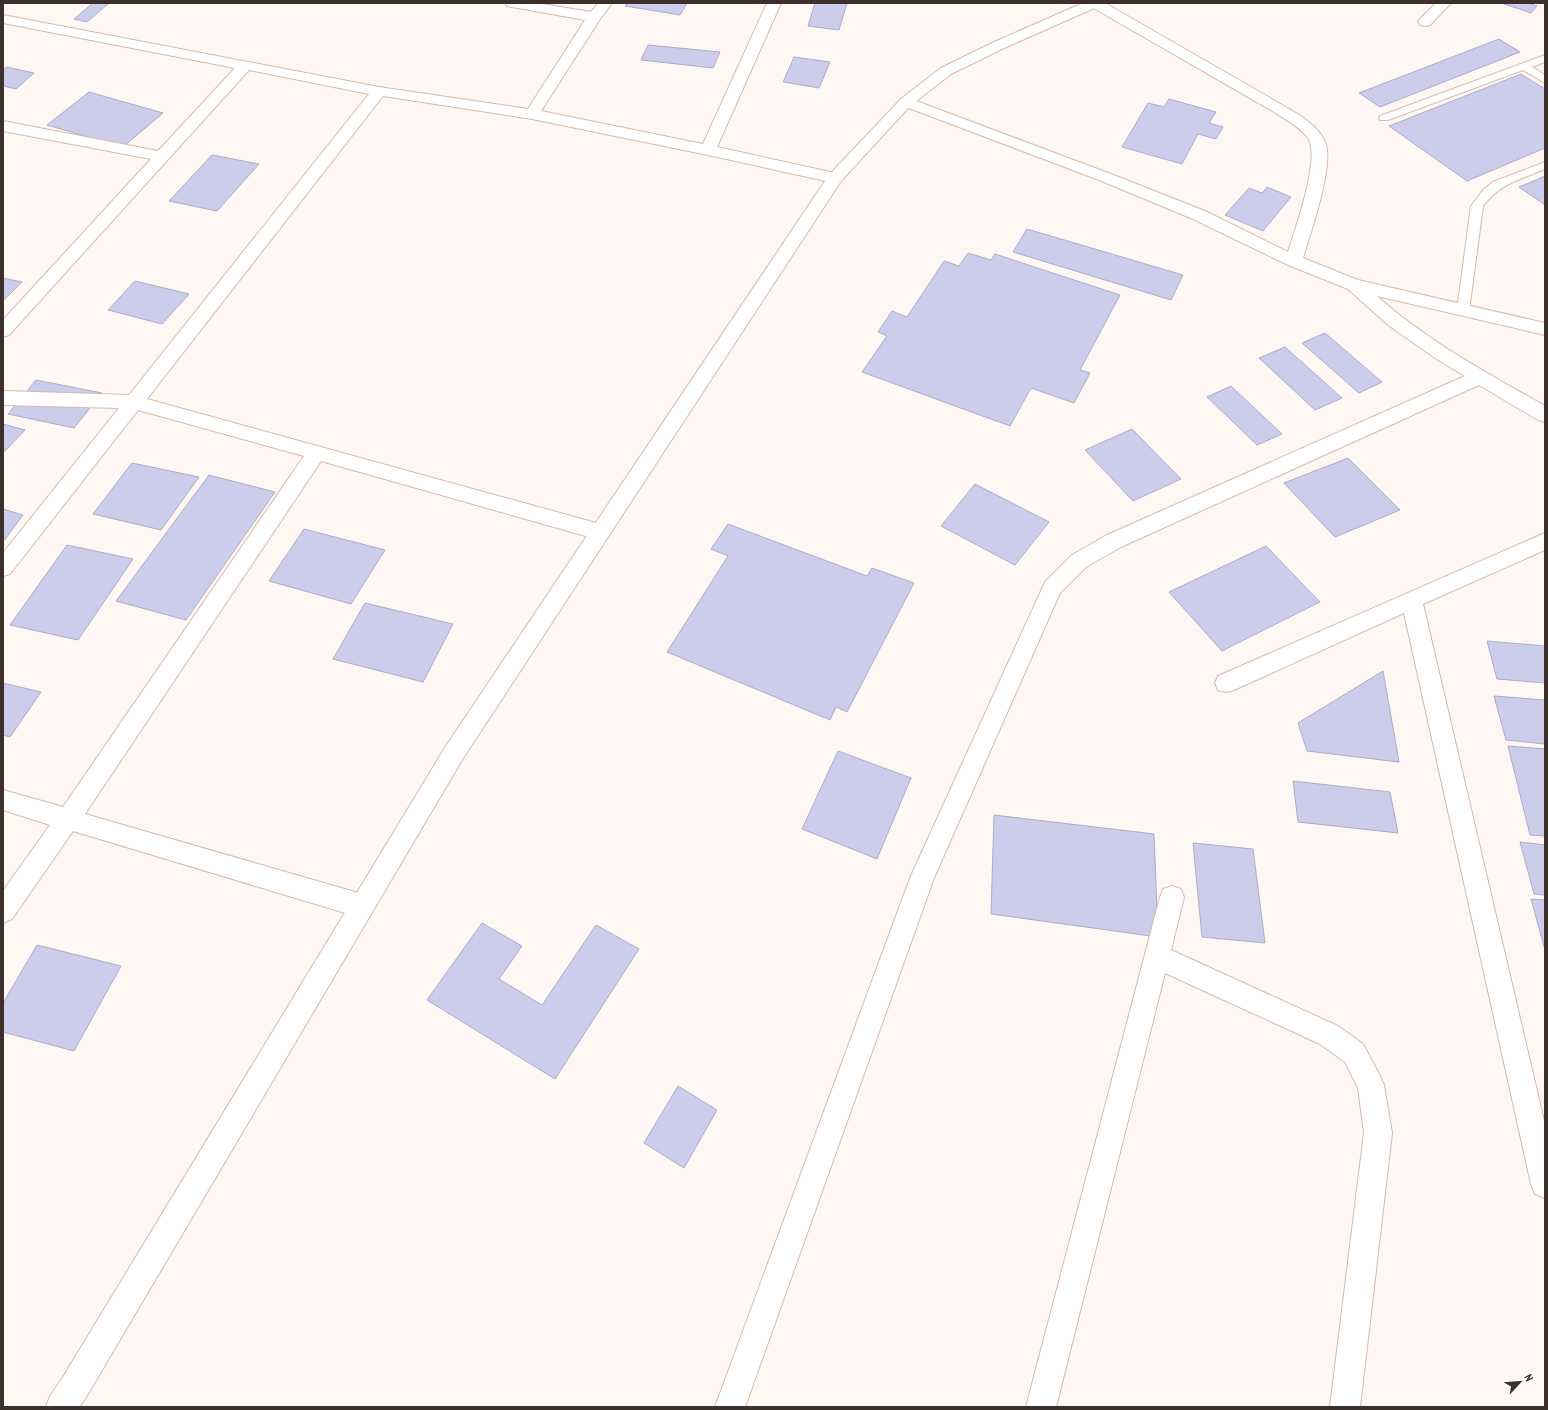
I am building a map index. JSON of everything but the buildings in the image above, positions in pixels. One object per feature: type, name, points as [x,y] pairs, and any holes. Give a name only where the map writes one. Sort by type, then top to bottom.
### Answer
[{"type":"street","points":[[512,3],[594,17]]},
{"type":"street","points":[[532,114],[594,17],[605,3]]},
{"type":"street","points":[[708,150],[774,3]]},
{"type":"street","points":[[61,1407],[74,1388],[454,754],[835,178],[906,102],[946,71],[996,46],[1094,3],[1279,109],[1305,126],[1318,144],[1318,173],[1294,261]]},
{"type":"street","points":[[1425,22],[1444,3]]},
{"type":"street","points":[[3,18],[379,91],[532,114],[835,178]]},
{"type":"street","points":[[3,331],[246,65]]},
{"type":"street","points":[[3,567],[379,91]]},
{"type":"street","points":[[906,102],[1105,177],[1199,215],[1294,261],[1354,285],[1545,329]]},
{"type":"street","points":[[3,126],[162,157]]},
{"type":"street","points":[[1354,285],[1394,321],[1444,356],[1545,416]]},
{"type":"street","points":[[730,1407],[922,878],[1052,588],[1079,561],[1114,541],[1480,377]]},
{"type":"street","points":[[3,398],[134,402],[600,532]]},
{"type":"street","points":[[3,911],[68,819],[316,453]]},
{"type":"street","points":[[1226,683],[1545,541]]},
{"type":"street","points":[[1412,600],[1545,1184]]},
{"type":"street","points":[[3,800],[362,906]]},
{"type":"street","points":[[1040,1407],[1172,896]]},
{"type":"street","points":[[1156,956],[1329,1034],[1354,1053],[1371,1085],[1378,1133],[1345,1407]]},
{"type":"lane","points":[[1384,118],[1545,58]]},
{"type":"lane","points":[[1524,66],[1545,80]]},
{"type":"lane","points":[[1463,311],[1477,206],[1488,192],[1497,185],[1545,165]]}]
